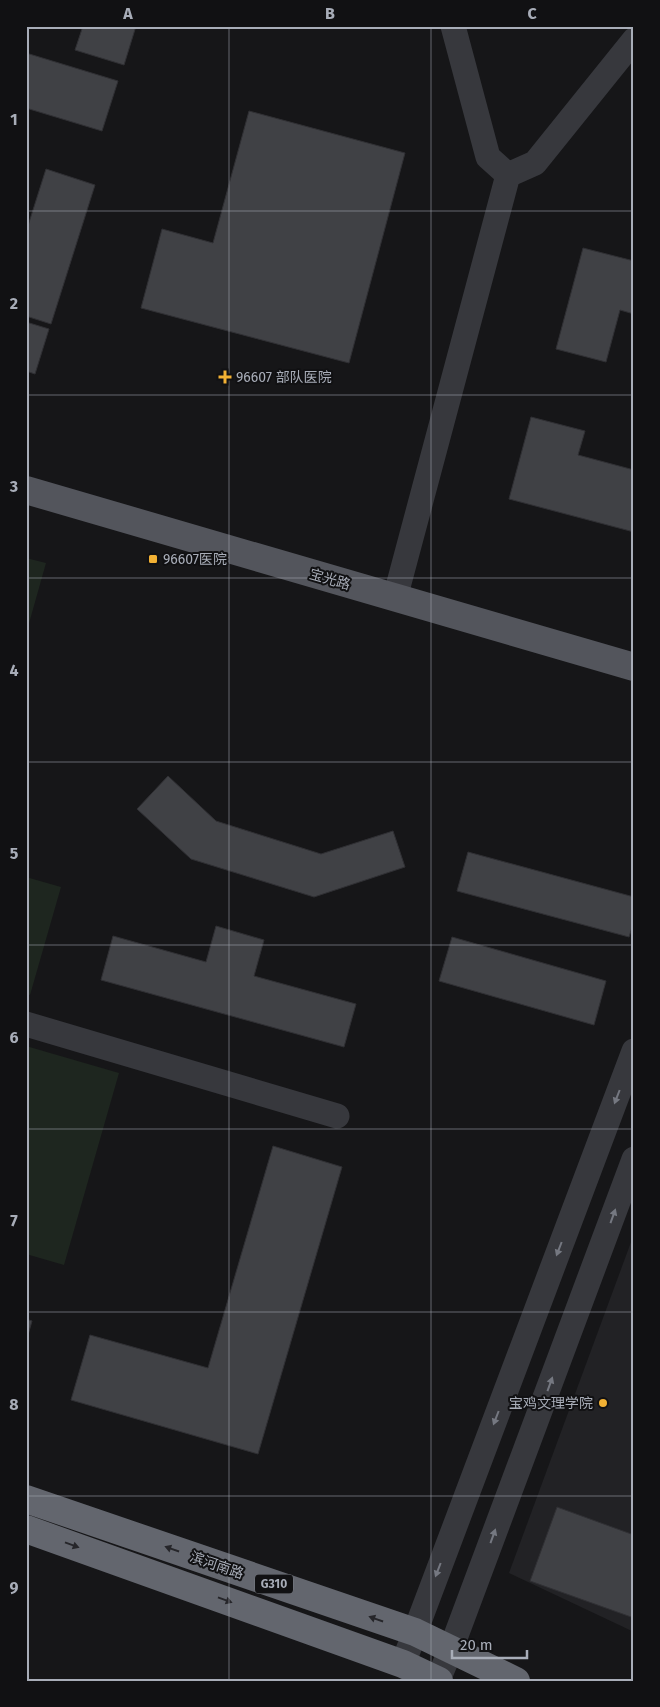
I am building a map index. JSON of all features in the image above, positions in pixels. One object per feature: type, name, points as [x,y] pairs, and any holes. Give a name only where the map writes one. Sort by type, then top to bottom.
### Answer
[{"type":"highway","name":"滨河南路","points":[[26,1500],[415,1632],[516,1681]]},
{"type":"highway","name":"G310","points":[[26,1529],[403,1664],[438,1680]]},
{"type":"main road","name":"宝光路","points":[[26,490],[634,667]]},
{"type":"street","points":[[453,26],[488,157],[508,175]]},
{"type":"street","points":[[508,175],[535,163],[634,40]]},
{"type":"street","points":[[395,598],[508,175]]},
{"type":"street","points":[[26,1024],[337,1116]]},
{"type":"street","points":[[403,1664],[634,1052]]},
{"type":"street","points":[[438,1680],[634,1158]]},
{"type":"shaded area","points":[[26,558],[46,563],[26,634]]},
{"type":"shaded area","points":[[26,877],[61,887],[30,995],[26,994]]},
{"type":"shaded area","points":[[26,1046],[119,1073],[64,1265],[26,1254]]},
{"type":"shaded area","name":"宝鸡文理学院","points":[[634,1234],[634,1632],[509,1573]]},
{"type":"building","points":[[83,26],[136,26],[124,65],[75,50]]},
{"type":"building","points":[[26,53],[118,81],[102,131],[26,108]]},
{"type":"building","points":[[249,111],[405,153],[349,363],[141,308],[162,229],[213,243]]},
{"type":"building","points":[[46,169],[95,185],[51,324],[26,316],[26,232]]},
{"type":"building","points":[[583,248],[634,261],[634,314],[620,310],[606,362],[556,349]]},
{"type":"building","points":[[26,322],[49,329],[35,374],[26,371]]},
{"type":"building","points":[[531,417],[585,431],[578,455],[634,470],[634,532],[509,499]]},
{"type":"building","points":[[168,776],[216,821],[321,854],[393,831],[405,867],[314,897],[191,859],[137,809]]},
{"type":"building","points":[[468,852],[634,897],[634,921],[629,937],[457,891]]},
{"type":"building","points":[[216,926],[264,940],[254,976],[356,1004],[344,1047],[101,980],[113,936],[206,962]]},
{"type":"building","points":[[452,937],[606,981],[594,1025],[439,981]]},
{"type":"building","points":[[273,1146],[342,1167],[258,1454],[71,1400],[90,1335],[208,1368]]},
{"type":"building","points":[[26,1319],[32,1321],[26,1342]]},
{"type":"building","points":[[557,1507],[634,1535],[634,1618],[530,1581]]},
{"type":"place","name":"96607 部队医院","points":[[225,377]]},
{"type":"place","name":"96607医院","points":[[153,559]]},
{"type":"place","name":"宝鸡文理学院","points":[[603,1403]]}]
